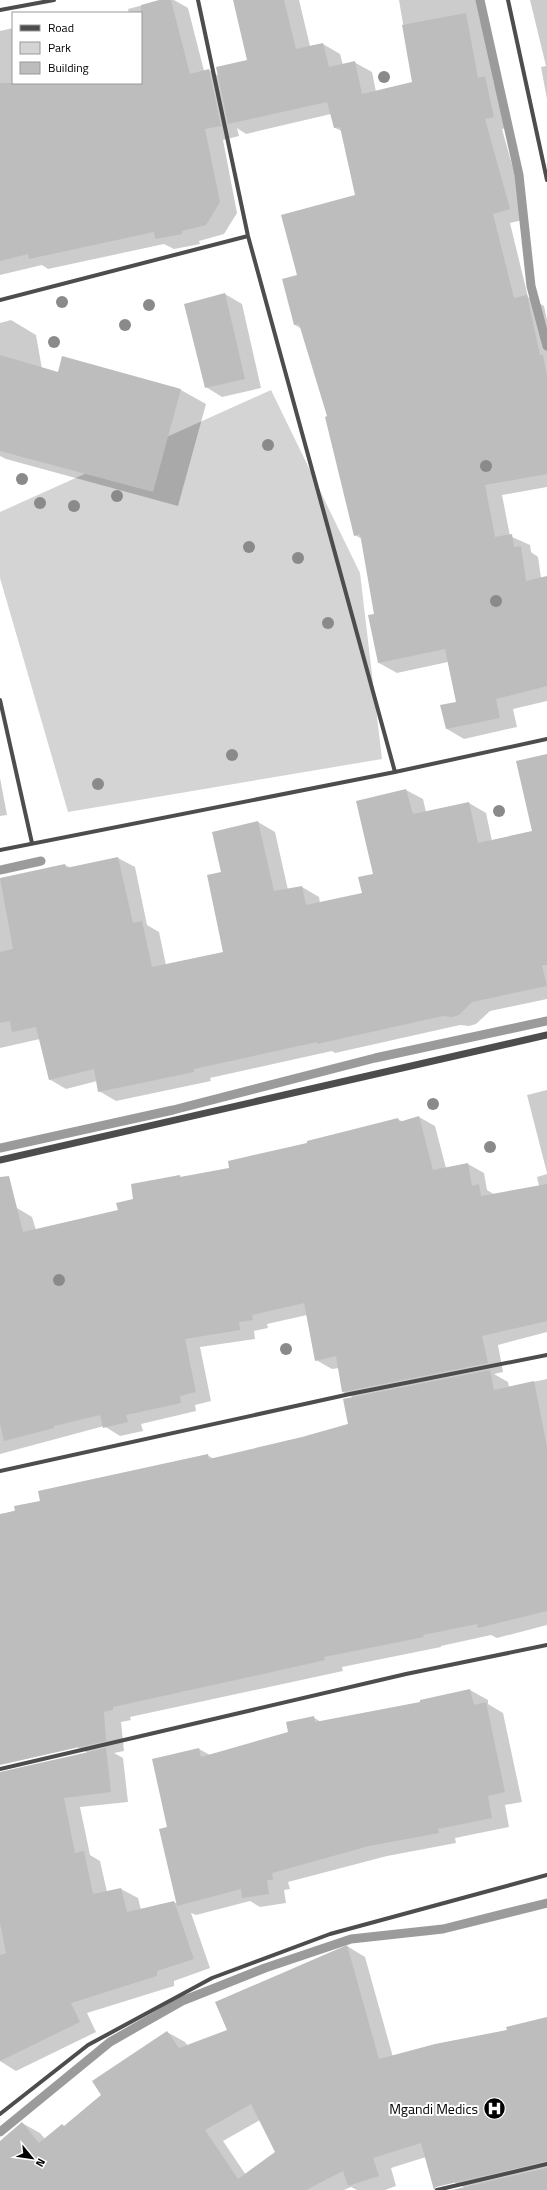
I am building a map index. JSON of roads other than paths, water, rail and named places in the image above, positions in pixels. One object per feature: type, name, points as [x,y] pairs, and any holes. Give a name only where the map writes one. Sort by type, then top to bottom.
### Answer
[{"type":"street","points":[[23,0],[24,5]]},
{"type":"street","points":[[0,10],[54,0]]},
{"type":"street","points":[[198,0],[248,236],[395,772]]},
{"type":"street","points":[[508,0],[547,180]]},
{"type":"street","points":[[0,300],[248,236]]},
{"type":"street","points":[[0,700],[32,843]]},
{"type":"street","points":[[0,850],[395,772],[547,739]]},
{"type":"street","points":[[0,1160],[547,1035]]},
{"type":"street","points":[[0,1471],[350,1394],[547,1355]]},
{"type":"street","points":[[0,1769],[406,1674],[547,1644]]},
{"type":"street","points":[[0,2114],[88,2046],[212,1978],[330,1934],[547,1875]]},
{"type":"street","points":[[437,2190],[547,2164]]},
{"type":"waterway","points":[[480,0],[519,175],[531,286],[547,346]]},
{"type":"waterway","points":[[0,870],[41,861]]},
{"type":"waterway","points":[[0,1148],[173,1110],[375,1058],[547,1021]]},
{"type":"waterway","points":[[0,2132],[110,2042],[182,2001],[265,1968],[351,1939],[443,1929],[547,1903]]},
{"type":"place","name":"Mgandi Medics","points":[[494,2109]]}]
